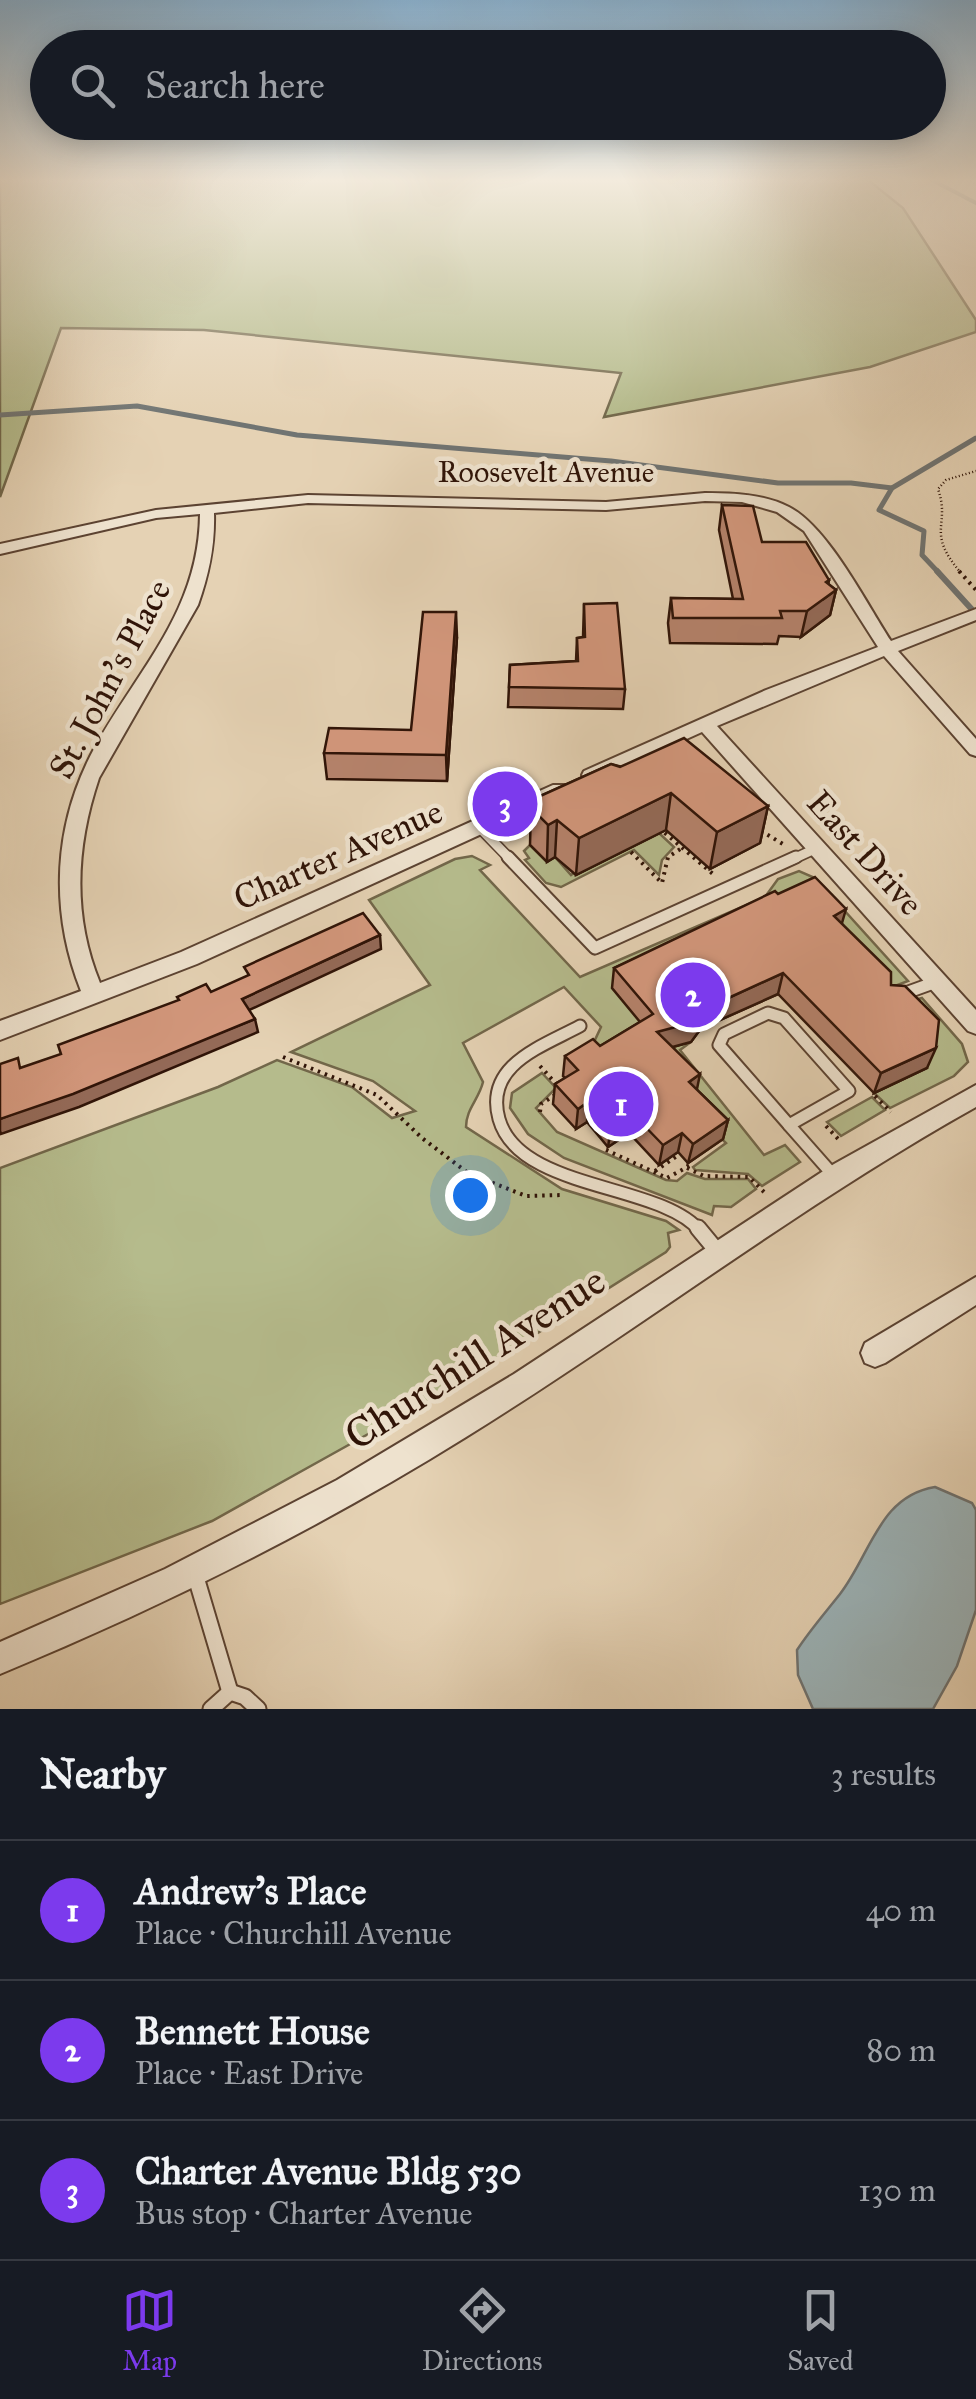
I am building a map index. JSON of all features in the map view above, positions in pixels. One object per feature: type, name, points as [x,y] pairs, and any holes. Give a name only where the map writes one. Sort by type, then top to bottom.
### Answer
[{"type":"street","name":"Roosevelt Avenue","points":[[0,550],[74,530],[207,508],[308,500],[402,498],[606,506],[705,497],[743,498],[782,508],[810,528],[888,650],[976,750]]},
{"type":"street","name":"St. John's Place","points":[[94,996],[76,959],[66,897],[82,795],[102,750],[176,635],[190,604],[203,566],[209,527],[207,508]]},
{"type":"street","name":"Charter Avenue","points":[[0,1030],[189,958],[706,724],[970,616]]},
{"type":"street","name":"East Drive","points":[[706,724],[976,1026]]},
{"type":"street","name":"Churchill Avenue","points":[[0,1658],[195,1573],[459,1425],[834,1177],[976,1095]]},
{"type":"street","points":[[875,1353],[976,1290]]},
{"type":"lane","points":[[480,827],[595,948],[817,848]]},
{"type":"lane","points":[[890,998],[937,982]]},
{"type":"lane","points":[[788,1124],[849,1091],[784,1018],[768,1013],[724,1034],[719,1045],[834,1177]]},
{"type":"lane","points":[[580,1026],[502,1076],[495,1097],[496,1120],[503,1135],[536,1160],[693,1222],[717,1252]]},
{"type":"lane","points":[[195,1573],[230,1692]]},
{"type":"lane","points":[[211,1709],[230,1692]]},
{"type":"lane","points":[[230,1692],[245,1697],[258,1709]]},
{"type":"path","points":[[976,471],[946,480],[938,489],[944,502],[937,520],[947,560],[976,590]]},
{"type":"path","points":[[648,818],[716,877]]},
{"type":"path","points":[[757,827],[783,844]]},
{"type":"path","points":[[631,852],[662,883],[668,858],[682,848]]},
{"type":"path","points":[[530,1055],[562,1091],[541,1104],[540,1112]]},
{"type":"path","points":[[283,1057],[377,1095],[441,1153],[495,1186],[526,1196],[572,1194],[591,1184]]},
{"type":"path","points":[[875,1096],[891,1112]]},
{"type":"path","points":[[606,1150],[673,1178],[689,1167],[704,1176],[749,1177],[764,1192]]},
{"type":"path","points":[[654,1172],[680,1154]]},
{"type":"green space","points":[[0,259],[936,259],[976,320],[976,332],[870,367],[604,417],[621,373],[204,330],[61,328],[0,497]]},
{"type":"green space","points":[[645,820],[674,847],[662,860],[659,875],[634,850],[561,887],[546,883],[525,860],[529,858],[524,851],[530,845],[546,861],[555,857],[571,875]]},
{"type":"green space","points":[[472,856],[490,865],[480,870],[580,977],[765,897],[778,879],[799,871],[815,878],[908,981],[882,991],[773,914],[691,1042],[680,1050],[764,1155],[785,1145],[800,1162],[762,1186],[748,1174],[695,1170],[693,1167],[726,1143],[685,1102],[599,1052],[594,1042],[601,1027],[564,987],[463,1043],[483,1082],[466,1127],[562,1189],[666,1221],[679,1230],[668,1233],[670,1247],[666,1252],[449,1389],[212,1521],[0,1604],[0,1168],[218,1087],[277,1060],[352,1087],[392,1118],[415,1111],[373,1081],[291,1052],[430,985],[369,900],[455,859]]},
{"type":"green space","points":[[922,998],[962,1044],[968,1062],[954,1076],[890,1108],[874,1093],[924,1069],[896,1005]]},
{"type":"green space","points":[[542,1073],[556,1088],[536,1108],[557,1132],[666,1180],[677,1181],[687,1173],[705,1179],[748,1179],[756,1189],[731,1207],[714,1206],[712,1215],[564,1158],[528,1134],[510,1108],[512,1093]]},
{"type":"green space","points":[[872,1097],[885,1110],[841,1136],[827,1122]]},
{"type":"water","points":[[935,1487],[972,1503],[976,1510],[976,1610],[957,1666],[933,1709],[813,1709],[798,1675],[797,1650],[851,1578],[889,1514],[916,1493]]},
{"type":"building","points":[[722,505],[753,506],[762,542],[806,542],[829,580],[826,582],[836,590],[807,611],[780,611],[782,618],[673,618],[671,598],[743,599]]},
{"type":"building","points":[[617,603],[625,689],[509,687],[510,665],[578,661],[577,638],[585,637],[584,604]]},
{"type":"building","points":[[423,612],[456,612],[446,755],[324,753],[329,728],[411,730]]},
{"type":"building","points":[[684,738],[768,806],[717,832],[671,793],[579,838],[557,820],[548,825],[531,808],[540,804],[538,797],[611,764],[620,767]]},
{"type":"building","points":[[815,877],[846,909],[834,916],[891,972],[891,985],[905,986],[939,1020],[936,1048],[881,1073],[783,973],[724,1000],[717,992],[695,1022],[657,1032],[700,1074],[689,1082],[728,1120],[693,1144],[682,1133],[663,1145],[632,1113],[611,1127],[588,1102],[578,1109],[555,1084],[578,1070],[565,1056],[593,1039],[600,1046],[653,1014],[614,968],[775,891],[778,894]]},
{"type":"building","points":[[363,913],[380,935],[242,999],[255,1019],[73,1094],[0,1119],[0,1064],[18,1058],[20,1068],[61,1054],[58,1045],[179,1000],[177,997],[206,984],[211,992],[249,975],[244,967]]},
{"type":"waterway","points":[[0,415],[137,406],[297,435],[611,461],[778,483],[851,483],[892,488]]},
{"type":"waterway","points":[[892,488],[976,438]]},
{"type":"waterway","points":[[892,488],[879,510],[924,531],[922,555],[939,573]]},
{"type":"waterway","points":[[937,571],[976,614]]},
{"type":"place","name":"Charter Avenue Bldg 530","points":[[505,804]]},
{"type":"place","name":"Bennett House","points":[[693,995]]},
{"type":"place","name":"Andrew's Place","points":[[621,1104]]}]
